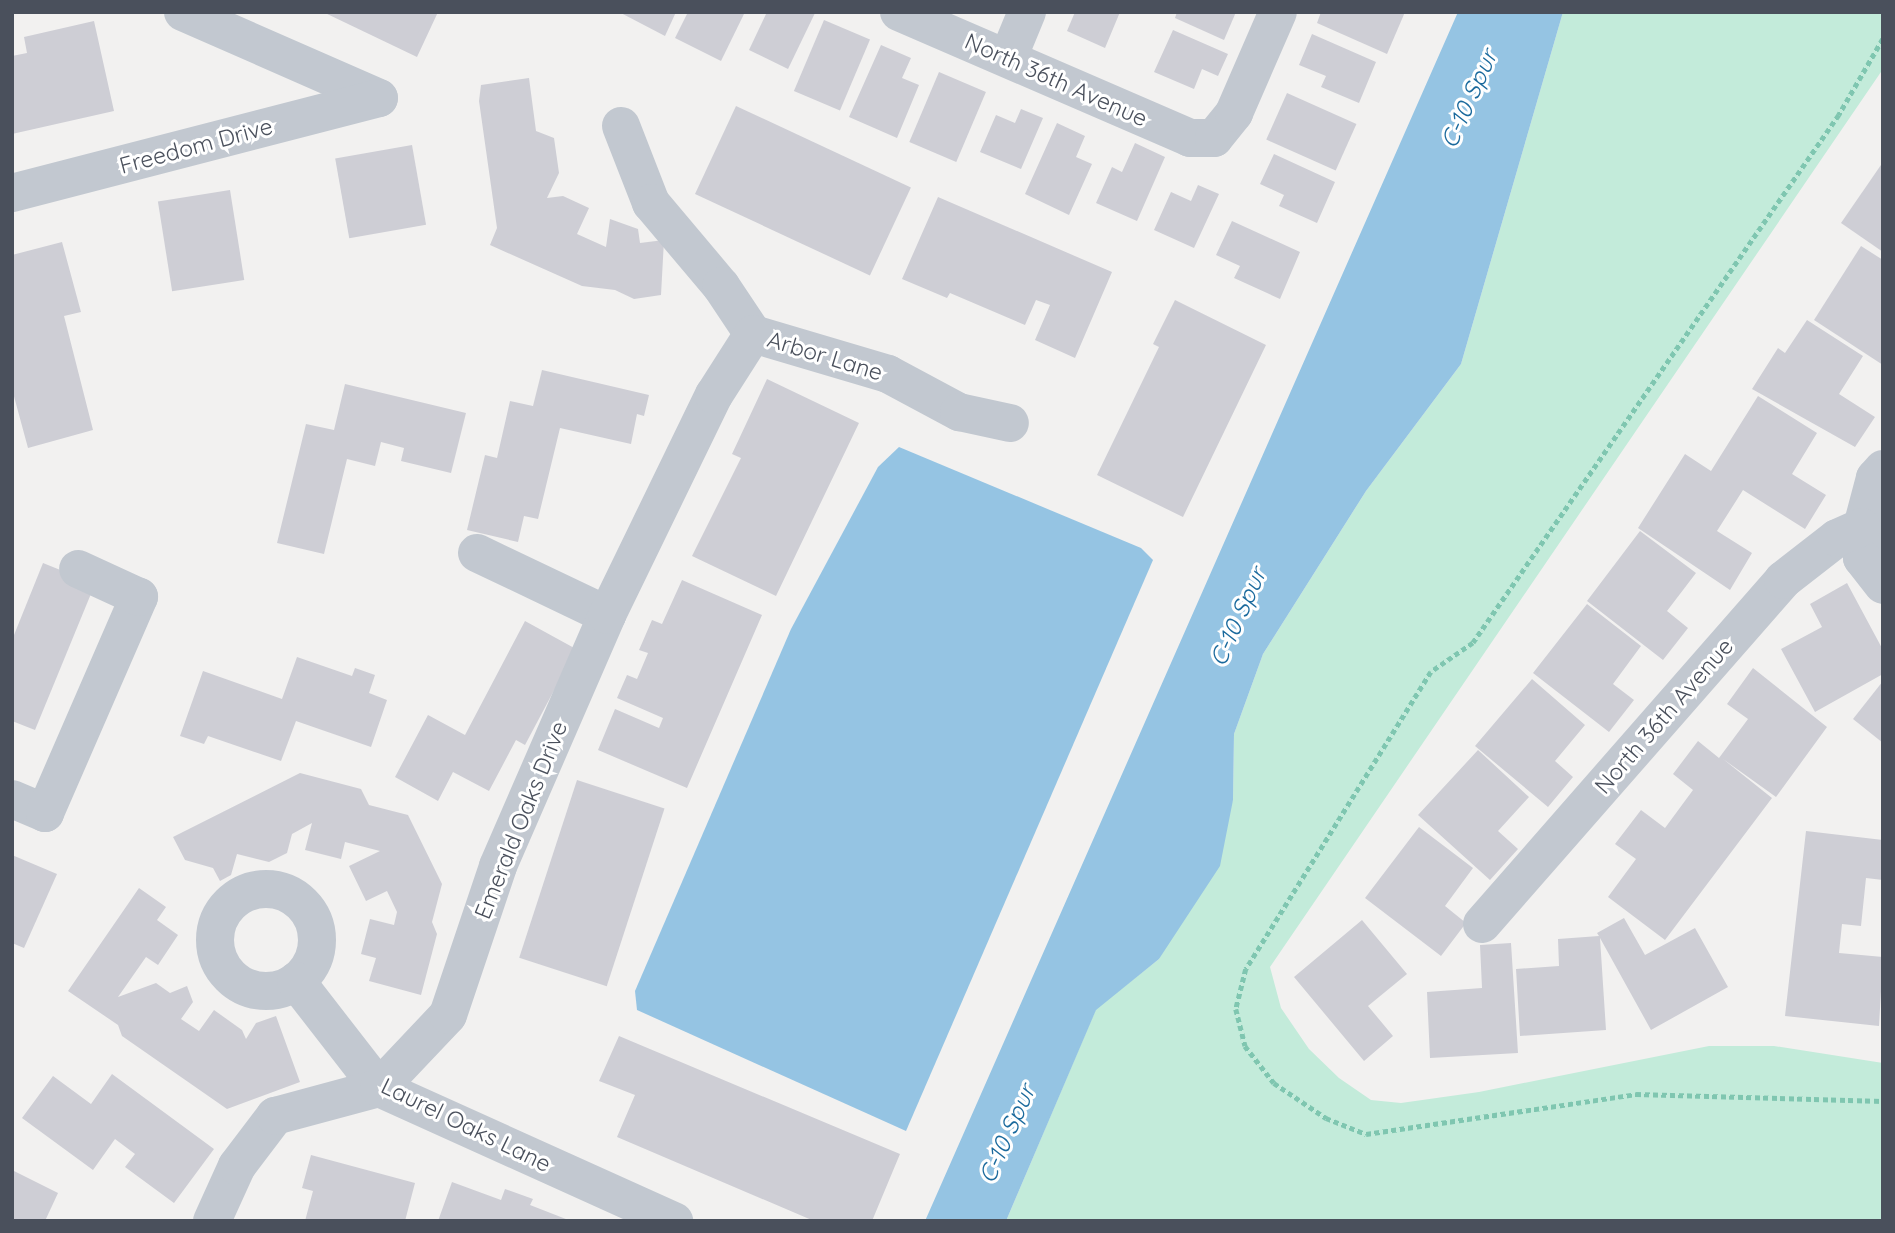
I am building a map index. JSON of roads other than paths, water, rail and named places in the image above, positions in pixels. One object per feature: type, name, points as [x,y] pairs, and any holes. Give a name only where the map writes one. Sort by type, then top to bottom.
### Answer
[{"type":"street","name":"Freedom Drive","points":[[12,193],[379,98],[183,12]]},
{"type":"street","name":"North 36th Avenue","points":[[899,12],[1189,138],[1214,138],[1234,113],[1278,12]]},
{"type":"street","points":[[1008,58],[1027,12]]},
{"type":"street","name":"Arbor Lane","points":[[621,126],[651,203],[721,286],[753,334],[888,374],[960,412],[1010,423]]},
{"type":"street","name":"Emerald Oaks Drive","points":[[379,1088],[448,1015],[498,866],[607,615],[714,395],[753,334]]},
{"type":"street","points":[[1883,469],[1875,478],[1862,527],[1862,558],[1883,585]]},
{"type":"street","name":"North 36th Avenue","points":[[1482,925],[1783,580],[1837,538],[1862,527]]},
{"type":"street","points":[[477,553],[607,615]]},
{"type":"street","points":[[12,799],[45,813],[139,597],[78,569]]},
{"type":"street","name":"Laurel Oaks Lane","points":[[296,981],[379,1088],[661,1219]]},
{"type":"street","points":[[209,1219],[237,1166],[275,1116],[379,1088]]},
{"type":"water","name":"C-10 Spur","points":[[1458,12],[1563,12],[1461,364],[1366,491],[1263,654],[1234,734],[1233,800],[1220,866],[1159,959],[1096,1010],[1006,1221],[925,1221]]},
{"type":"water","points":[[899,447],[1141,548],[1153,560],[906,1131],[637,1010],[635,991],[791,629],[878,467]]}]
